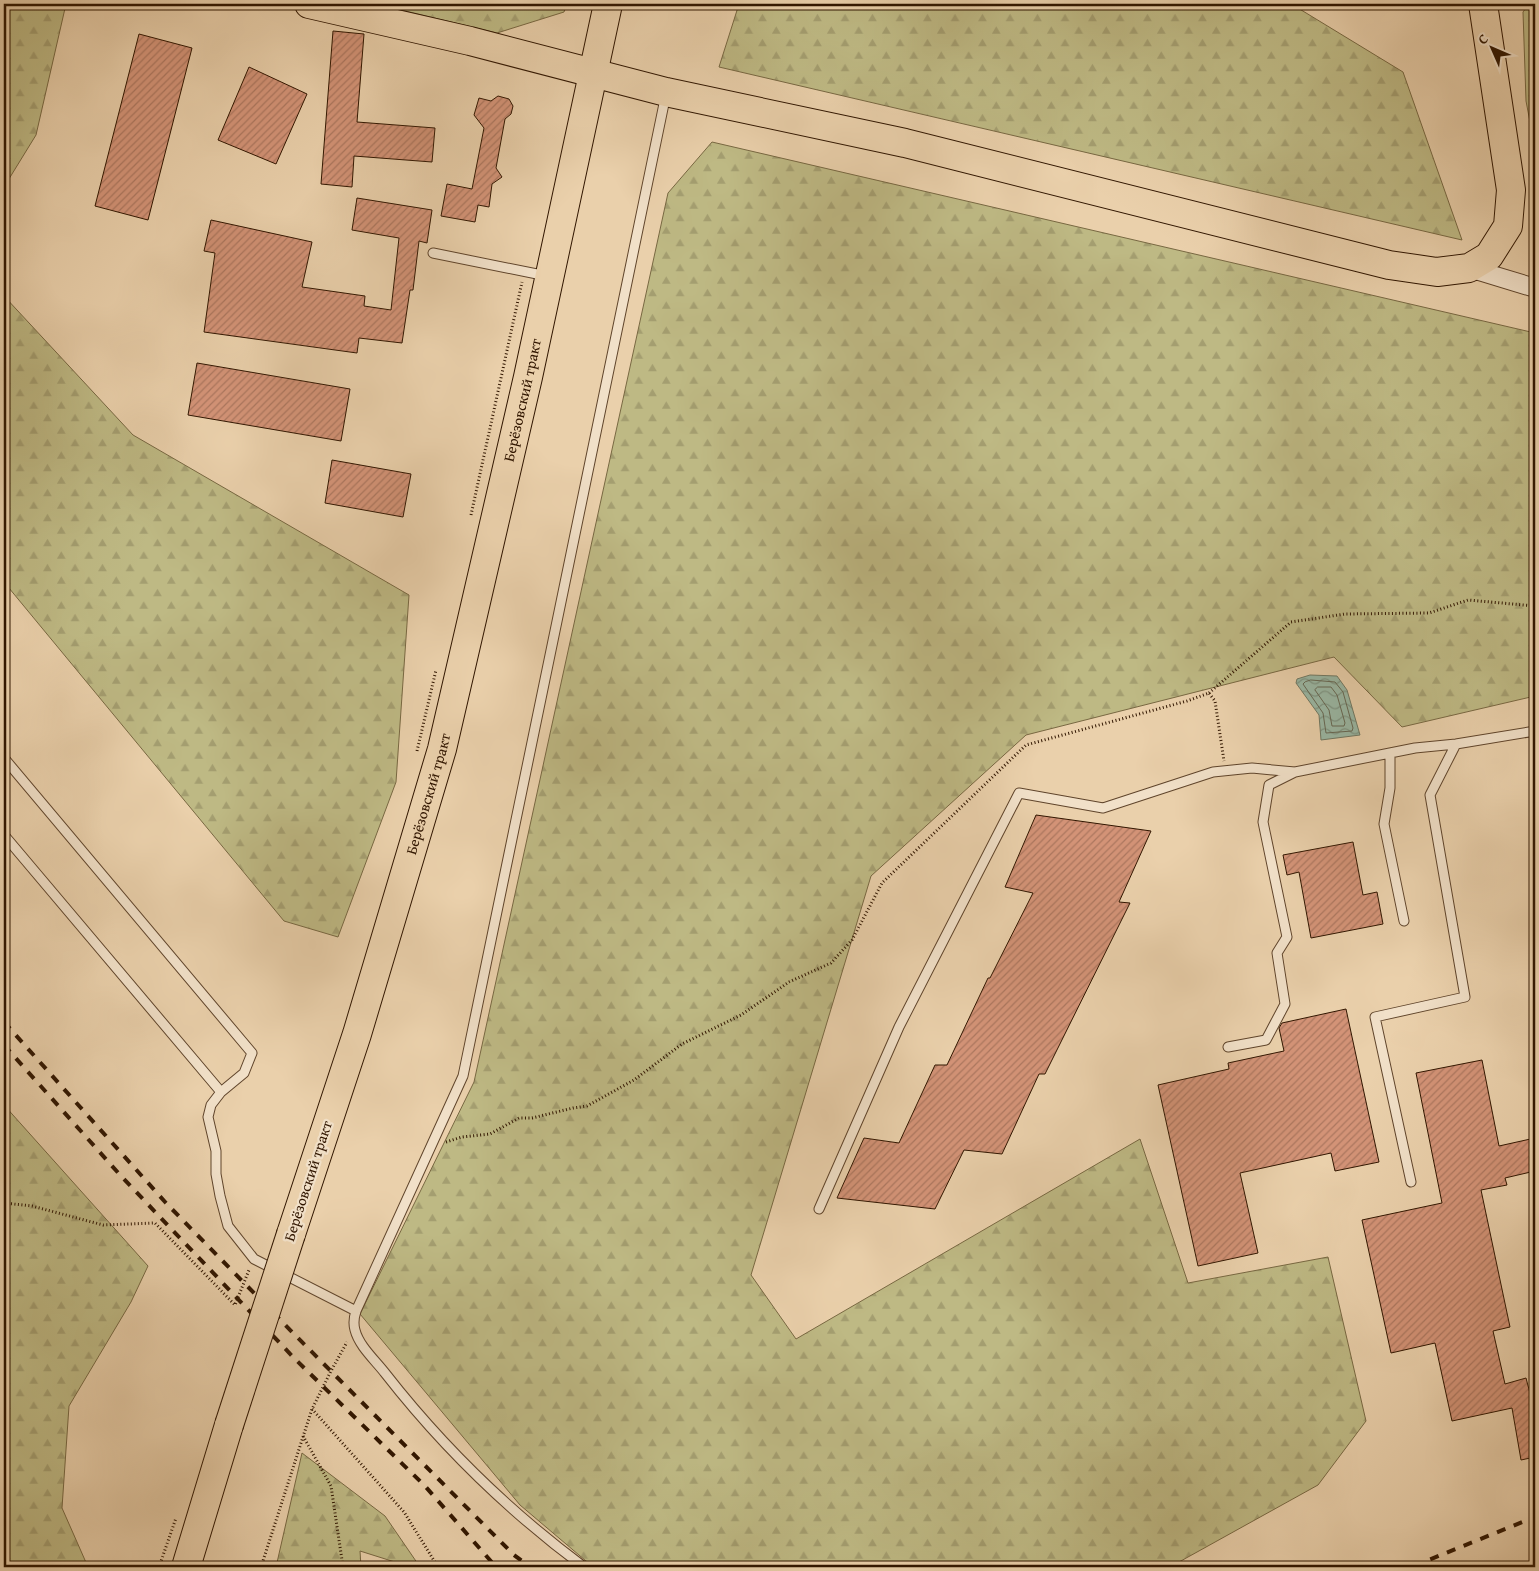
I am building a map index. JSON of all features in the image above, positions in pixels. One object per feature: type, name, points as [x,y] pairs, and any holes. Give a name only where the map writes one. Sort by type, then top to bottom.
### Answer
[{"type":"main road","points":[[309,4],[470,41],[666,92],[905,143],[1389,265],[1437,272],[1469,268],[1489,256],[1508,226],[1510,190],[1483,4]]},
{"type":"main road","name":"Берёзовский тракт","points":[[186,1567],[229,1425],[356,1034],[442,749],[537,274],[594,73],[608,4]]},
{"type":"street","points":[[1469,268],[1535,288]]},
{"type":"lane","points":[[584,1567],[548,1540],[464,1464],[392,1382],[360,1341],[355,1330],[354,1320],[356,1311],[463,1076],[666,92]]},
{"type":"lane","points":[[433,253],[537,274]]},
{"type":"lane","points":[[1228,1047],[1266,1040],[1285,1004],[1277,953],[1287,937],[1263,822],[1269,785],[1295,772],[1415,748],[1456,744],[1535,731]]},
{"type":"lane","points":[[1411,1182],[1375,1017],[1466,998],[1430,794],[1456,744]]},
{"type":"lane","points":[[1390,753],[1390,788],[1384,824],[1404,921]]},
{"type":"lane","points":[[4,758],[252,1052],[244,1073],[222,1092],[211,1106],[208,1117],[216,1151],[216,1174],[220,1196],[228,1226],[254,1259],[356,1311]]},
{"type":"lane","points":[[819,1209],[899,1027],[1019,793],[1103,808],[1213,772],[1252,768],[1295,772]]},
{"type":"lane","points":[[4,835],[222,1092]]},
{"type":"path","points":[[471,517],[537,274]]},
{"type":"path","points":[[431,1146],[462,1137],[490,1134],[519,1118],[532,1118],[587,1106],[634,1080],[682,1044],[741,1015],[789,982],[831,963],[852,940],[882,884],[1026,745],[1209,693],[1291,622],[1345,614],[1428,613],[1468,600],[1535,606]]},
{"type":"path","points":[[416,753],[436,668]]},
{"type":"path","points":[[1209,693],[1215,701],[1225,771]]},
{"type":"path","points":[[4,1202],[32,1206],[103,1225],[156,1224],[235,1305],[254,1259]]},
{"type":"path","points":[[261,1567],[312,1409],[355,1330]]},
{"type":"path","points":[[312,1409],[404,1512],[438,1567]]},
{"type":"path","points":[[302,1436],[332,1486],[343,1567]]},
{"type":"green space","points":[[4,4],[66,4],[36,135],[4,187]]},
{"type":"green space","points":[[387,4],[567,4],[564,12],[497,33],[389,7]]},
{"type":"green space","points":[[739,4],[1293,5],[1403,72],[1462,240],[719,67]]},
{"type":"green space","points":[[1529,4],[1535,4],[1535,148],[1526,101],[1523,12]]},
{"type":"green space","points":[[712,142],[1535,333],[1535,696],[1402,727],[1334,657],[1026,735],[871,876],[751,1275],[796,1339],[1140,1139],[1188,1283],[1328,1257],[1366,1421],[1318,1485],[1170,1567],[596,1567],[586,1561],[520,1505],[360,1314],[474,1082],[668,193]]},
{"type":"green space","points":[[4,296],[133,435],[409,595],[396,782],[338,937],[284,921],[4,582]]},
{"type":"green space","points":[[4,1105],[148,1266],[131,1302],[69,1406],[62,1508],[88,1567],[4,1567]]},
{"type":"green space","points":[[302,1453],[385,1516],[420,1567],[399,1567],[398,1563],[360,1551],[361,1567],[276,1567]]},
{"type":"water","points":[[1310,675],[1337,676],[1347,690],[1360,735],[1321,740],[1319,715],[1296,683],[1297,679]]},
{"type":"building","points":[[333,31],[364,34],[357,122],[435,128],[432,162],[354,156],[352,187],[321,184]]},
{"type":"building","points":[[139,34],[192,48],[148,220],[95,206]]},
{"type":"building","points":[[249,67],[307,94],[276,164],[218,140]]},
{"type":"building","points":[[498,96],[509,99],[513,106],[511,114],[505,119],[496,168],[502,177],[492,184],[489,207],[478,205],[475,222],[441,216],[447,184],[472,189],[484,128],[474,115],[479,98],[491,101]]},
{"type":"building","points":[[357,198],[432,210],[427,243],[419,241],[413,290],[410,290],[402,343],[359,338],[357,353],[204,332],[215,253],[204,251],[211,220],[312,242],[302,287],[365,296],[364,306],[391,310],[399,238],[352,230]]},
{"type":"building","points":[[197,363],[350,389],[341,441],[188,415]]},
{"type":"building","points":[[332,460],[411,474],[403,517],[325,503]]},
{"type":"building","points":[[1036,815],[1151,831],[1119,902],[1130,903],[1045,1074],[1039,1074],[1002,1154],[964,1150],[935,1209],[837,1198],[864,1138],[899,1143],[935,1065],[947,1065],[988,978],[990,978],[1033,893],[1005,887]]},
{"type":"building","points":[[1353,842],[1363,895],[1377,892],[1383,924],[1311,938],[1299,872],[1287,875],[1283,855]]},
{"type":"building","points":[[1346,1009],[1379,1162],[1335,1171],[1331,1153],[1240,1173],[1258,1253],[1198,1266],[1158,1085],[1229,1069],[1228,1063],[1284,1051],[1279,1028],[1282,1023]]},
{"type":"building","points":[[1482,1060],[1499,1146],[1535,1138],[1535,1171],[1505,1178],[1507,1185],[1481,1190],[1510,1327],[1493,1331],[1505,1384],[1526,1378],[1532,1401],[1535,1400],[1535,1457],[1521,1460],[1512,1408],[1452,1421],[1435,1343],[1391,1353],[1362,1220],[1442,1203],[1416,1073]]},
{"type":"railway","points":[[4,1022],[166,1203],[514,1555],[530,1567]]},
{"type":"railway","points":[[4,1045],[121,1176],[295,1359],[425,1486],[496,1567]]},
{"type":"railway","points":[[1414,1567],[1535,1517]]}]
